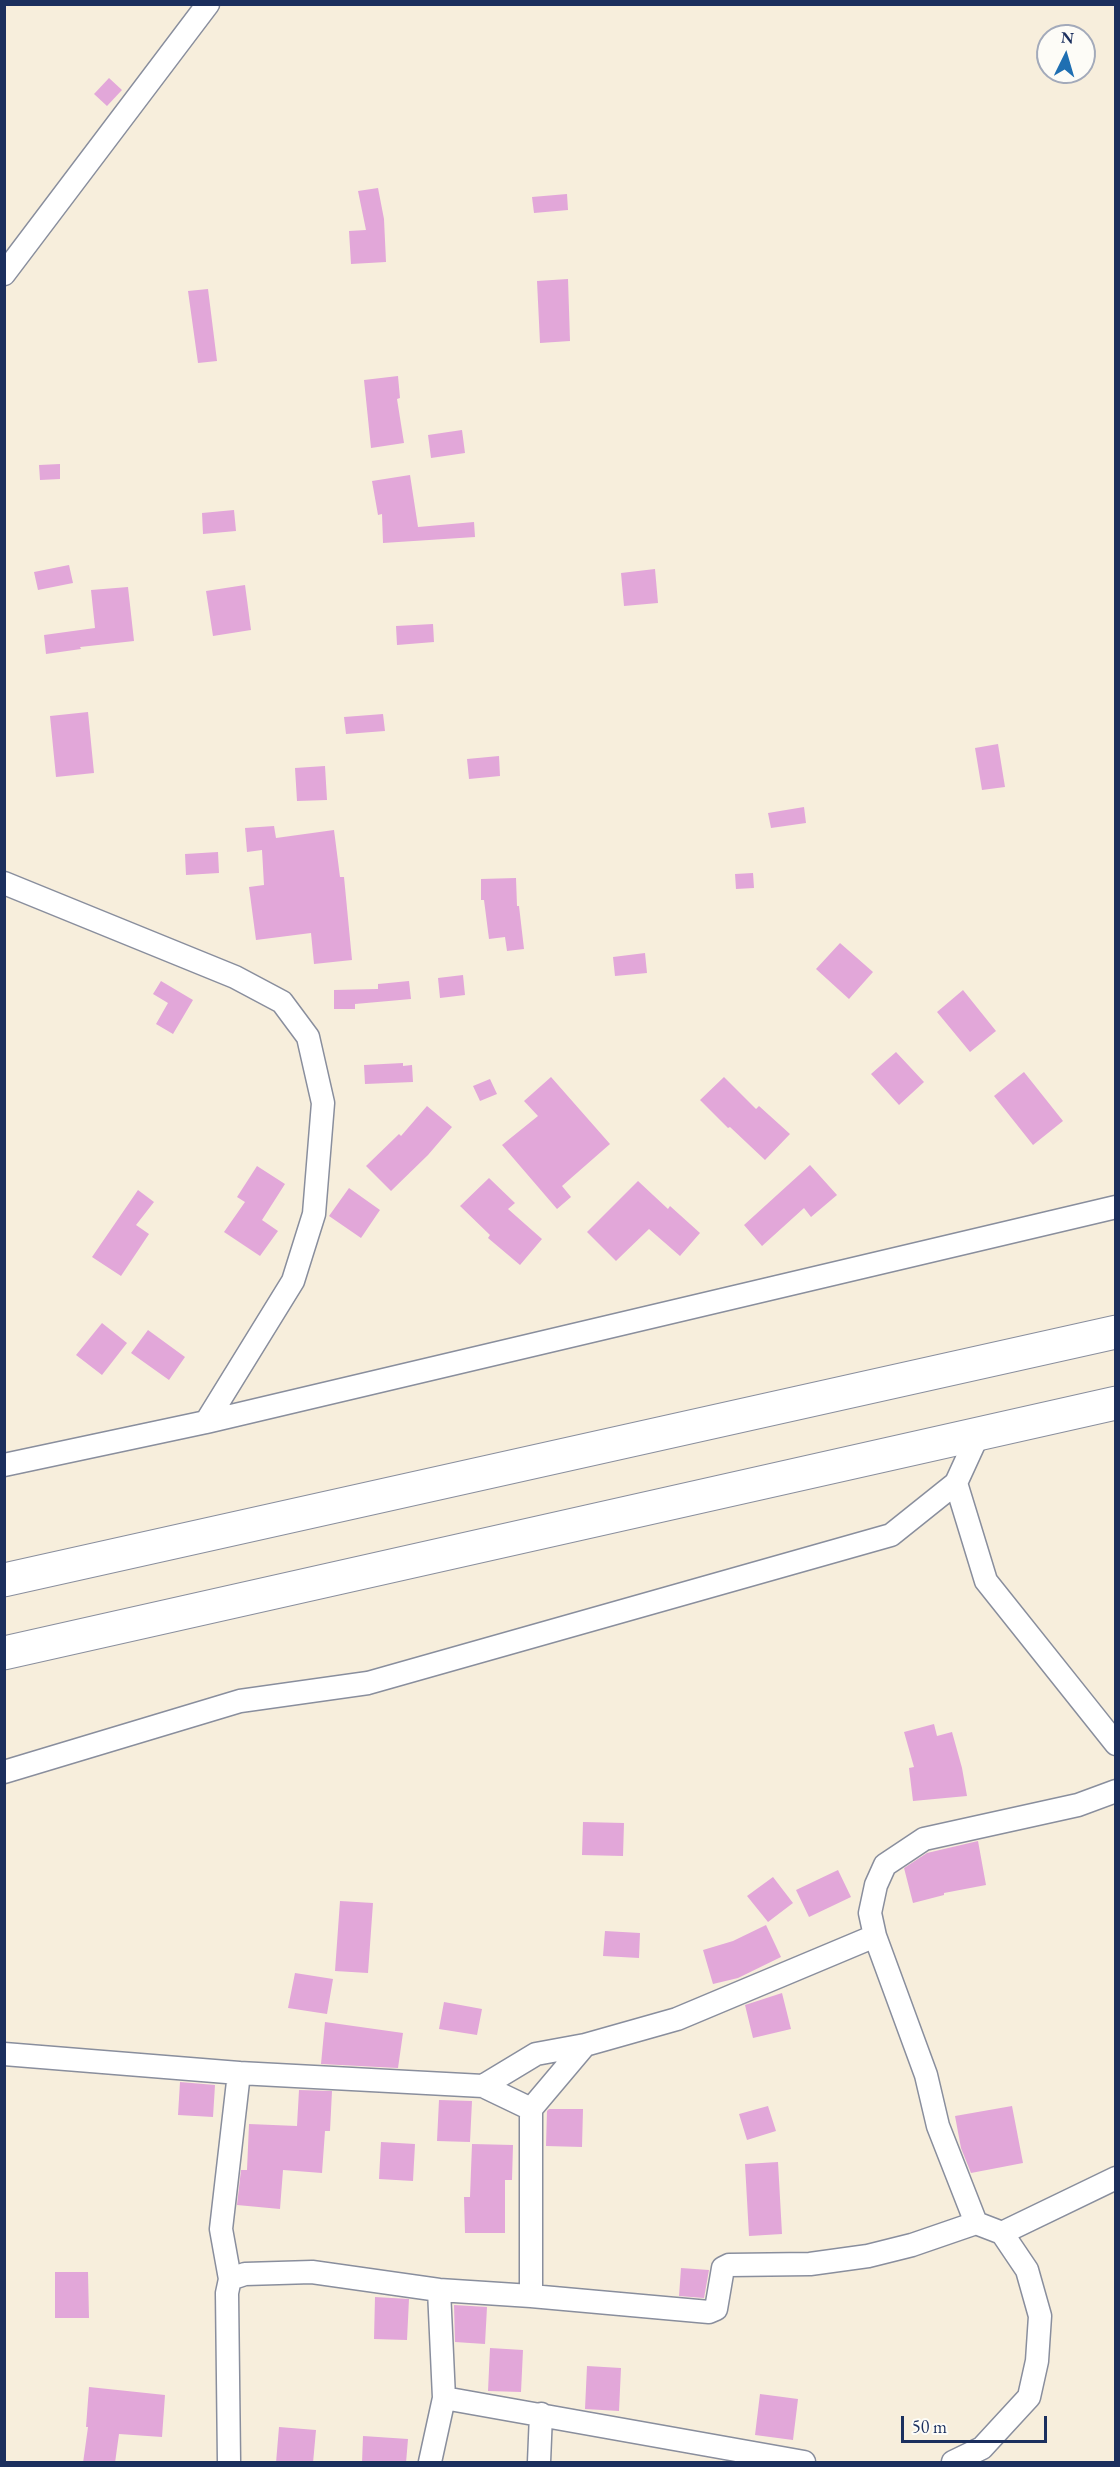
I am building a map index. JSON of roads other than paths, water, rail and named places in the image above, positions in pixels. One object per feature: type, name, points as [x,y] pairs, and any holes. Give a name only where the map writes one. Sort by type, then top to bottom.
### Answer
[{"type":"highway","points":[[4,1580],[1116,1332]]},
{"type":"highway","points":[[4,1653],[1116,1403]]},
{"type":"street","points":[[4,274],[208,4]]},
{"type":"street","points":[[4,883],[235,977],[282,1002],[308,1037],[323,1103],[314,1214],[293,1281],[206,1422]]},
{"type":"street","points":[[4,1465],[206,1422],[1116,1208]]},
{"type":"street","points":[[4,1772],[240,1701],[368,1683],[891,1535],[956,1483],[978,1435]]},
{"type":"street","points":[[956,1483],[986,1581],[1116,1744]]},
{"type":"street","points":[[976,2223],[938,2126],[926,2075],[875,1936],[870,1913],[876,1885],[885,1865],[924,1839],[1078,1805],[1116,1791]]},
{"type":"street","points":[[483,2086],[536,2054],[585,2044],[677,2019],[875,1936]]},
{"type":"street","points":[[531,2296],[531,2109],[585,2044]]},
{"type":"street","points":[[4,2054],[239,2073],[483,2086],[531,2109]]},
{"type":"street","points":[[229,2463],[227,2293],[230,2279],[220,2229],[239,2073]]},
{"type":"street","points":[[1002,2233],[1116,2178]]},
{"type":"street","points":[[230,2279],[245,2274],[312,2272],[439,2290],[709,2312],[716,2309],[723,2268],[729,2265],[810,2264],[868,2256],[912,2245],[976,2223],[1002,2233],[1027,2270],[1040,2316],[1037,2361],[1029,2397],[982,2448],[953,2463]]},
{"type":"street","points":[[430,2463],[444,2398],[439,2290]]},
{"type":"street","points":[[444,2398],[601,2424],[653,2437],[804,2463]]},
{"type":"street","points":[[539,2463],[541,2414]]}]
